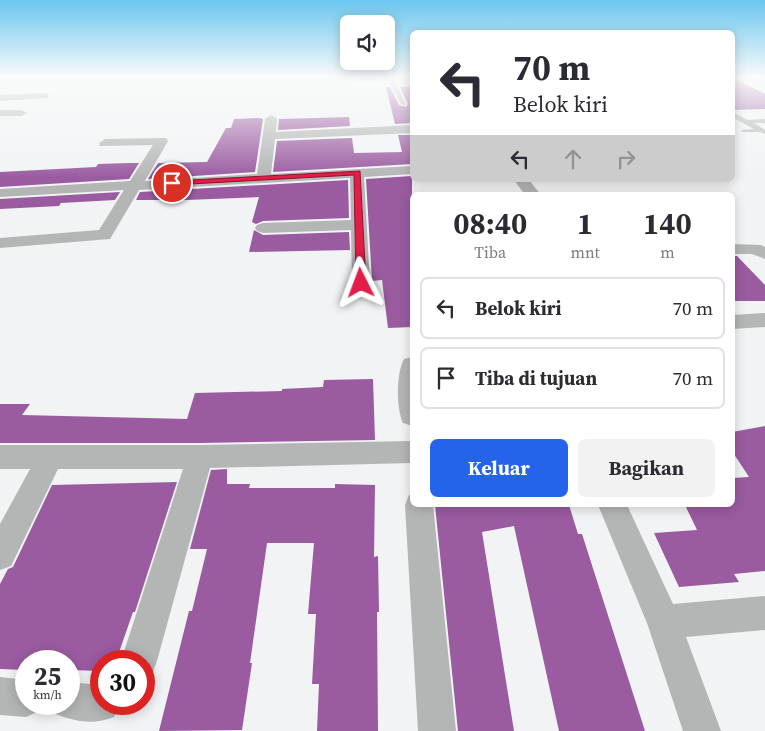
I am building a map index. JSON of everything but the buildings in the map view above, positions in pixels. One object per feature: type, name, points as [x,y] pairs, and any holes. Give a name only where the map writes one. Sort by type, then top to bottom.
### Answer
[{"type":"street","points":[[0,113],[21,113]]},
{"type":"street","points":[[264,177],[271,119]]},
{"type":"street","points":[[268,136],[410,129]]},
{"type":"street","points":[[0,243],[104,235],[162,141],[104,143]]},
{"type":"street","points":[[0,193],[410,170]]},
{"type":"street","points":[[357,173],[361,283]]},
{"type":"street","points":[[263,228],[360,225]]},
{"type":"street","points":[[735,249],[755,249],[765,254]]},
{"type":"street","points":[[735,322],[765,320]]},
{"type":"street","points":[[0,457],[200,457],[410,452]]},
{"type":"street","points":[[0,555],[51,456]]},
{"type":"street","points":[[143,650],[200,457]]},
{"type":"street","points":[[420,507],[437,731]]},
{"type":"street","points":[[613,507],[664,622],[702,731]]},
{"type":"street","points":[[664,622],[765,613]]},
{"type":"street","points":[[0,696],[15,697]]},
{"type":"lane","points":[[735,116],[763,131]]},
{"type":"lane","points":[[747,122],[765,121]]},
{"type":"lane","points":[[744,132],[763,131]]},
{"type":"route","points":[[172,183],[357,173],[361,283]]}]
